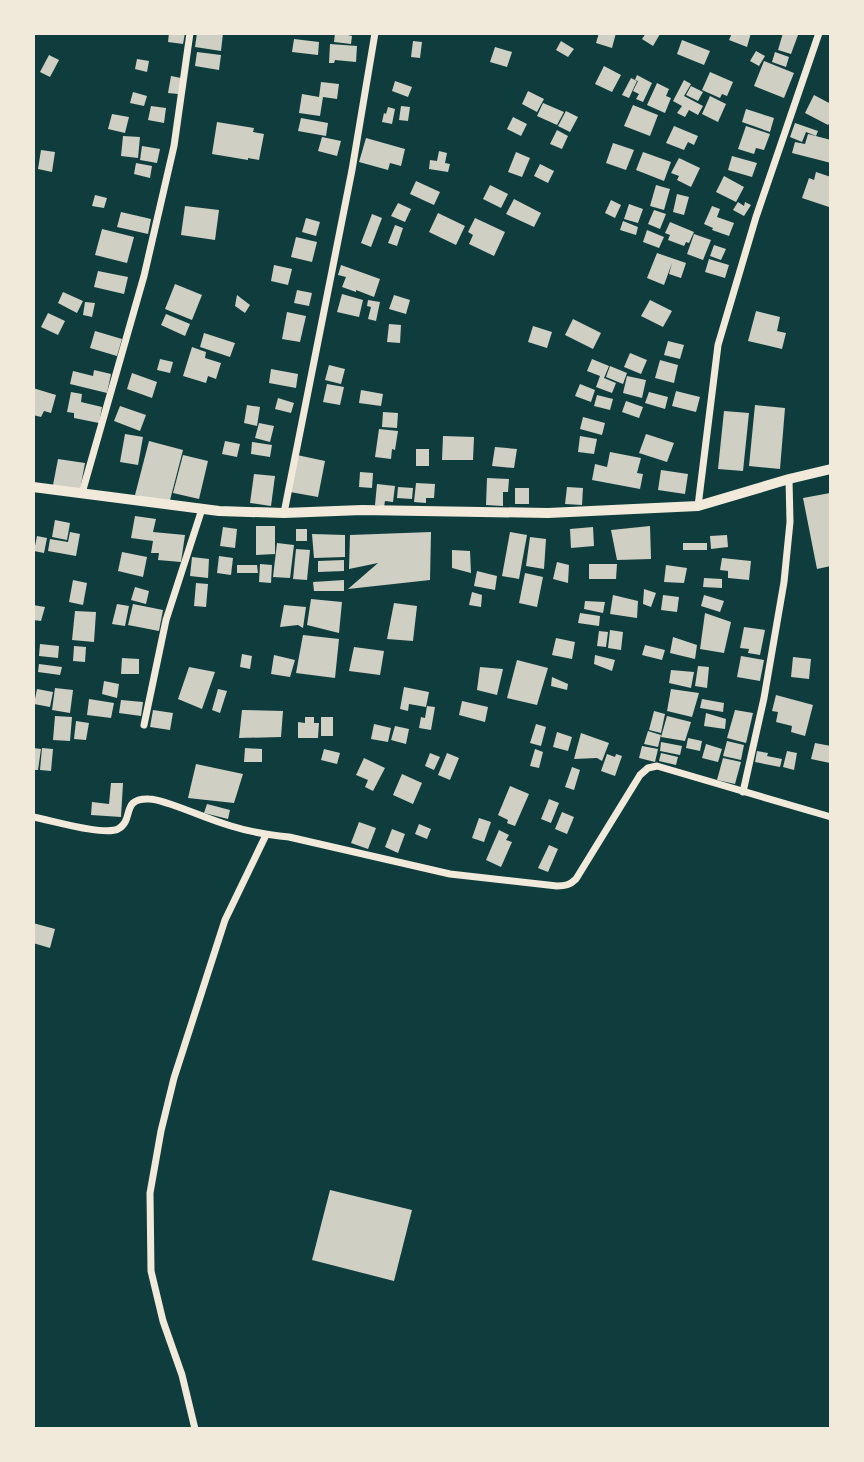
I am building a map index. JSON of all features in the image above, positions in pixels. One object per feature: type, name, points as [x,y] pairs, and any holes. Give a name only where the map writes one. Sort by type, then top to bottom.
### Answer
[{"type":"street","points":[[82,493],[144,276],[174,146],[190,33]]},
{"type":"street","points":[[284,513],[352,170],[375,33]]},
{"type":"street","points":[[698,506],[718,345],[756,217],[819,33]]},
{"type":"street","points":[[33,486],[202,509],[284,513],[362,510],[548,513],[698,506],[831,469]]},
{"type":"street","points":[[743,792],[764,698],[782,596],[790,522],[789,479]]},
{"type":"street","points":[[144,725],[166,620],[202,509]]},
{"type":"street","points":[[33,817],[79,828],[110,831],[124,824],[133,802],[153,798],[231,826],[266,835],[289,837],[450,874],[565,886],[576,879],[634,785],[648,768],[657,766],[831,817]]},
{"type":"street","points":[[195,1429],[182,1375],[163,1321],[150,1271],[150,1193],[174,1078],[225,920],[266,835]]},
{"type":"building","points":[[169,33],[185,33],[183,44],[168,42]]},
{"type":"building","points":[[197,33],[223,33],[221,51],[195,47]]},
{"type":"building","points":[[335,33],[348,33],[352,36],[351,44],[334,42]]},
{"type":"building","points":[[599,33],[616,33],[612,48],[596,43]]},
{"type":"building","points":[[646,33],[660,34],[653,46],[642,39]]},
{"type":"building","points":[[732,33],[751,33],[747,47],[729,40]]},
{"type":"building","points":[[783,33],[798,35],[791,54],[778,50]]},
{"type":"building","points":[[294,39],[319,42],[318,55],[292,52]]},
{"type":"building","points":[[682,40],[710,51],[704,65],[677,54]]},
{"type":"building","points":[[413,41],[422,42],[420,58],[411,57]]},
{"type":"building","points":[[561,41],[574,49],[568,57],[556,50]]},
{"type":"building","points":[[330,44],[357,46],[356,62],[335,60],[334,63],[329,63]]},
{"type":"building","points":[[495,47],[512,52],[507,67],[490,62]]},
{"type":"building","points":[[756,51],[765,56],[759,66],[750,61]]},
{"type":"building","points":[[197,52],[221,55],[219,70],[195,66]]},
{"type":"building","points":[[775,52],[789,57],[786,67],[772,62]]},
{"type":"building","points":[[49,55],[59,60],[50,77],[40,72]]},
{"type":"building","points":[[137,59],[149,61],[147,72],[135,69]]},
{"type":"building","points":[[764,61],[794,73],[784,98],[754,86]]},
{"type":"building","points":[[604,66],[621,75],[612,92],[595,84]]},
{"type":"building","points":[[710,72],[733,82],[727,96],[722,94],[720,98],[702,90]]},
{"type":"building","points":[[637,75],[652,83],[643,102],[636,99],[639,94],[633,91],[638,81],[635,80]]},
{"type":"building","points":[[171,76],[181,78],[178,94],[168,93]]},
{"type":"building","points":[[631,78],[637,81],[629,98],[622,95]]},
{"type":"building","points":[[684,80],[691,84],[684,96],[703,106],[698,115],[689,110],[685,117],[677,113],[682,106],[673,101]]},
{"type":"building","points":[[395,81],[412,87],[408,97],[392,91]]},
{"type":"building","points":[[321,82],[339,84],[337,99],[323,97],[320,116],[299,113],[302,94],[319,97]]},
{"type":"building","points":[[657,83],[669,89],[666,96],[671,98],[665,113],[647,105]]},
{"type":"building","points":[[691,86],[703,92],[698,101],[686,95]]},
{"type":"building","points":[[528,91],[544,99],[537,112],[522,104]]},
{"type":"building","points":[[133,92],[147,96],[144,106],[130,103]]},
{"type":"building","points":[[814,95],[831,104],[831,121],[828,125],[805,113]]},
{"type":"building","points":[[710,96],[726,104],[718,122],[702,114]]},
{"type":"building","points":[[543,103],[564,112],[557,125],[537,116]]},
{"type":"building","points":[[633,105],[658,115],[650,136],[624,126]]},
{"type":"building","points":[[151,106],[166,108],[164,123],[148,120]]},
{"type":"building","points":[[401,106],[410,107],[408,121],[399,120]]},
{"type":"building","points":[[388,107],[395,109],[392,124],[382,122]]},
{"type":"building","points":[[746,109],[774,118],[770,132],[742,122]]},
{"type":"building","points":[[566,111],[578,117],[570,132],[558,126]]},
{"type":"building","points":[[112,114],[129,117],[125,133],[108,129]]},
{"type":"building","points":[[513,117],[527,124],[521,136],[507,129]]},
{"type":"building","points":[[301,118],[328,123],[326,136],[298,131]]},
{"type":"building","points":[[217,122],[254,128],[253,132],[264,134],[259,160],[212,154]]},
{"type":"building","points":[[795,123],[818,131],[816,136],[806,132],[802,142],[790,137]]},
{"type":"building","points":[[674,126],[698,136],[694,145],[688,142],[684,150],[666,143]]},
{"type":"building","points":[[746,126],[770,134],[764,150],[756,148],[754,154],[738,149]]},
{"type":"building","points":[[557,130],[568,136],[562,149],[550,144]]},
{"type":"building","points":[[808,134],[831,140],[831,163],[792,153],[795,142],[805,144]]},
{"type":"building","points":[[123,136],[140,137],[138,158],[121,156]]},
{"type":"building","points":[[322,137],[341,141],[337,156],[318,151]]},
{"type":"building","points":[[366,138],[405,149],[401,166],[390,163],[388,170],[359,162]]},
{"type":"building","points":[[613,143],[634,150],[626,170],[606,163]]},
{"type":"building","points":[[142,146],[160,149],[157,163],[140,160]]},
{"type":"building","points":[[41,150],[55,152],[52,172],[38,169]]},
{"type":"building","points":[[439,151],[447,153],[445,163],[450,164],[448,172],[429,169],[430,160],[437,161]]},
{"type":"building","points":[[516,152],[530,158],[522,177],[508,172]]},
{"type":"building","points":[[643,152],[671,162],[664,181],[636,170]]},
{"type":"building","points":[[732,156],[757,163],[752,177],[728,170]]},
{"type":"building","points":[[679,158],[700,168],[691,187],[677,180],[679,176],[671,173]]},
{"type":"building","points":[[136,163],[152,166],[150,178],[134,174]]},
{"type":"building","points":[[540,164],[554,171],[548,183],[534,176]]},
{"type":"building","points":[[816,172],[831,177],[829,207],[802,198],[809,178],[814,180]]},
{"type":"building","points":[[724,176],[744,187],[736,202],[716,192]]},
{"type":"building","points":[[416,181],[440,192],[434,205],[410,194]]},
{"type":"building","points":[[490,185],[508,194],[501,208],[483,199]]},
{"type":"building","points":[[656,185],[670,189],[664,210],[650,206]]},
{"type":"building","points":[[677,194],[689,197],[684,215],[673,212]]},
{"type":"building","points":[[95,195],[107,198],[104,208],[92,206]]},
{"type":"building","points":[[514,199],[541,213],[534,227],[506,214]]},
{"type":"building","points":[[611,200],[621,205],[615,218],[605,213]]},
{"type":"building","points":[[738,202],[744,206],[745,202],[751,205],[744,216],[733,210]]},
{"type":"building","points":[[398,203],[411,209],[405,222],[391,216]]},
{"type":"building","points":[[629,204],[643,209],[638,223],[624,219]]},
{"type":"building","points":[[185,206],[219,210],[215,240],[181,235]]},
{"type":"building","points":[[712,206],[720,209],[717,217],[734,223],[729,236],[704,224]]},
{"type":"building","points":[[654,210],[666,214],[660,229],[648,224]]},
{"type":"building","points":[[121,212],[151,219],[148,234],[117,227]]},
{"type":"building","points":[[438,213],[465,226],[456,245],[429,232]]},
{"type":"building","points":[[372,214],[382,218],[371,247],[361,243]]},
{"type":"building","points":[[306,218],[320,222],[316,236],[302,232]]},
{"type":"building","points":[[475,218],[505,232],[494,256],[469,244],[473,235],[468,232]]},
{"type":"building","points":[[623,221],[638,227],[636,235],[620,230]]},
{"type":"building","points":[[670,222],[694,232],[689,243],[686,242],[684,246],[668,240],[670,235],[665,233]]},
{"type":"building","points":[[395,225],[403,228],[397,246],[388,243]]},
{"type":"building","points":[[102,229],[134,237],[127,263],[95,255]]},
{"type":"building","points":[[647,230],[664,237],[659,248],[643,242]]},
{"type":"building","points":[[694,234],[711,240],[703,260],[687,254]]},
{"type":"building","points":[[296,237],[317,242],[312,262],[291,257]]},
{"type":"building","points":[[714,245],[726,249],[721,260],[710,256]]},
{"type":"building","points":[[657,253],[686,263],[681,278],[669,274],[672,263],[664,285],[647,278]]},
{"type":"building","points":[[709,259],[729,265],[725,278],[705,272]]},
{"type":"building","points":[[274,265],[292,269],[288,285],[271,281]]},
{"type":"building","points":[[341,265],[380,279],[374,297],[342,287],[346,277],[338,275]]},
{"type":"building","points":[[98,271],[128,277],[124,294],[94,287]]},
{"type":"building","points":[[175,284],[202,295],[192,320],[165,309]]},
{"type":"building","points":[[297,290],[312,293],[309,306],[294,303]]},
{"type":"building","points":[[63,292],[83,301],[77,313],[58,303]]},
{"type":"building","points":[[342,294],[363,300],[359,317],[337,312]]},
{"type":"building","points":[[237,295],[250,305],[245,313],[235,306]]},
{"type":"building","points":[[394,295],[410,300],[406,314],[389,309]]},
{"type":"building","points":[[368,300],[380,302],[376,321],[368,319],[371,307],[367,306]]},
{"type":"building","points":[[650,300],[672,311],[663,327],[641,316]]},
{"type":"building","points":[[85,302],[95,303],[92,317],[83,315]]},
{"type":"building","points":[[756,311],[780,317],[777,331],[786,333],[782,349],[748,341]]},
{"type":"building","points":[[287,312],[306,316],[300,342],[282,339]]},
{"type":"building","points":[[48,313],[65,321],[58,335],[41,327]]},
{"type":"building","points":[[166,314],[190,324],[185,336],[161,325]]},
{"type":"building","points":[[573,319],[601,333],[593,349],[565,335]]},
{"type":"building","points":[[389,324],[401,325],[400,343],[387,342]]},
{"type":"building","points":[[533,326],[552,332],[547,348],[528,342]]},
{"type":"building","points":[[95,331],[122,339],[117,356],[90,348]]},
{"type":"building","points":[[204,333],[235,343],[230,357],[200,347]]},
{"type":"building","points":[[668,341],[684,345],[680,359],[664,355]]},
{"type":"building","points":[[192,347],[206,352],[205,358],[221,363],[216,379],[208,376],[206,383],[183,376]]},
{"type":"building","points":[[630,353],[647,360],[641,374],[624,367]]},
{"type":"building","points":[[160,359],[173,362],[170,373],[157,370]]},
{"type":"building","points":[[592,359],[609,366],[604,378],[616,383],[612,393],[596,387],[600,376],[587,371]]},
{"type":"building","points":[[660,360],[678,365],[674,383],[655,378]]},
{"type":"building","points":[[329,365],[345,369],[341,384],[325,380]]},
{"type":"building","points":[[610,366],[627,373],[623,384],[606,377]]},
{"type":"building","points":[[271,369],[298,374],[296,388],[269,383]]},
{"type":"building","points":[[94,370],[111,374],[107,393],[70,384],[73,371],[93,376]]},
{"type":"building","points":[[132,373],[157,382],[152,398],[127,389]]},
{"type":"building","points":[[627,376],[646,380],[642,398],[623,393]]},
{"type":"building","points":[[327,384],[344,387],[340,405],[323,402]]},
{"type":"building","points":[[580,384],[595,390],[591,402],[575,396]]},
{"type":"building","points":[[33,388],[56,395],[51,413],[44,411],[41,417],[33,415]]},
{"type":"building","points":[[361,390],[383,394],[381,406],[359,403]]},
{"type":"building","points":[[676,391],[700,397],[696,412],[672,406]]},
{"type":"building","points":[[71,392],[82,394],[81,402],[102,407],[99,423],[74,418],[74,413],[67,412]]},
{"type":"building","points":[[649,392],[668,397],[665,409],[645,403]]},
{"type":"building","points":[[597,395],[613,399],[610,410],[594,406]]},
{"type":"building","points":[[278,398],[294,403],[291,413],[275,409]]},
{"type":"building","points":[[626,401],[643,407],[639,418],[622,412]]},
{"type":"building","points":[[247,405],[260,407],[257,426],[244,423]]},
{"type":"building","points":[[755,405],[785,408],[780,469],[749,466]]},
{"type":"building","points":[[120,406],[146,415],[140,431],[114,421]]},
{"type":"building","points":[[724,411],[749,413],[743,471],[718,469]]},
{"type":"building","points":[[383,412],[398,413],[397,428],[382,427]]},
{"type":"building","points":[[583,417],[605,423],[602,435],[580,429]]},
{"type":"building","points":[[259,423],[274,426],[270,442],[255,438]]},
{"type":"building","points":[[379,429],[398,431],[391,459],[375,457]]},
{"type":"building","points":[[125,434],[143,437],[138,465],[120,462]]},
{"type":"building","points":[[646,434],[674,443],[667,462],[639,453]]},
{"type":"building","points":[[443,436],[474,437],[473,460],[442,460]]},
{"type":"building","points":[[580,436],[597,439],[594,454],[578,452]]},
{"type":"building","points":[[149,441],[183,450],[169,504],[135,495]]},
{"type":"building","points":[[225,441],[240,444],[237,457],[222,454]]},
{"type":"building","points":[[252,442],[272,445],[270,457],[251,454]]},
{"type":"building","points":[[495,447],[517,449],[514,468],[492,466]]},
{"type":"building","points":[[416,449],[429,449],[429,466],[416,466]]},
{"type":"building","points":[[610,452],[641,458],[637,473],[643,474],[640,489],[592,480],[595,464],[607,467]]},
{"type":"building","points":[[183,455],[208,461],[199,499],[173,493]]},
{"type":"building","points":[[297,455],[325,461],[318,497],[290,492]]},
{"type":"building","points":[[58,459],[85,463],[80,490],[53,485]]},
{"type":"building","points":[[661,470],[688,474],[685,494],[658,490]]},
{"type":"building","points":[[360,472],[373,473],[372,488],[359,487]]},
{"type":"building","points":[[254,474],[275,476],[271,506],[250,503]]},
{"type":"building","points":[[487,478],[509,479],[508,492],[503,492],[503,506],[486,505]]},
{"type":"building","points":[[416,483],[435,484],[434,498],[426,498],[426,503],[414,502]]},
{"type":"building","points":[[377,484],[395,486],[393,502],[385,501],[384,507],[375,505]]},
{"type":"building","points":[[398,487],[413,488],[412,499],[397,498]]},
{"type":"building","points":[[567,487],[583,488],[582,505],[565,504]]},
{"type":"building","points":[[515,488],[529,488],[529,504],[515,504]]},
{"type":"building","points":[[830,493],[831,566],[817,569],[803,498]]},
{"type":"building","points":[[135,516],[156,519],[153,532],[185,535],[181,562],[158,560],[159,553],[151,553],[153,541],[131,538]]},
{"type":"building","points":[[55,520],[70,523],[67,540],[52,537]]},
{"type":"building","points":[[256,526],[275,526],[275,554],[256,555]]},
{"type":"building","points":[[650,526],[651,559],[617,560],[611,530]]},
{"type":"building","points":[[223,527],[237,529],[235,548],[220,546]]},
{"type":"building","points":[[593,527],[594,546],[571,548],[570,529]]},
{"type":"building","points":[[296,529],[307,529],[307,541],[296,541]]},
{"type":"building","points":[[70,532],[80,534],[76,556],[48,551],[50,539],[68,542]]},
{"type":"building","points":[[431,532],[430,580],[348,589],[378,563],[349,569],[350,535]]},
{"type":"building","points":[[510,532],[527,535],[519,579],[502,576]]},
{"type":"building","points":[[312,534],[345,535],[345,557],[314,558]]},
{"type":"building","points":[[727,535],[728,547],[711,549],[710,536]]},
{"type":"building","points":[[37,536],[47,538],[44,553],[34,551]]},
{"type":"building","points":[[530,537],[546,539],[544,569],[526,566]]},
{"type":"building","points":[[277,543],[294,545],[290,578],[273,577]]},
{"type":"building","points":[[683,543],[707,543],[707,550],[683,550]]},
{"type":"building","points":[[296,549],[310,550],[307,580],[293,579]]},
{"type":"building","points":[[452,550],[470,551],[471,573],[452,568]]},
{"type":"building","points":[[122,552],[147,557],[143,577],[118,571]]},
{"type":"building","points":[[219,556],[233,558],[231,575],[217,573]]},
{"type":"building","points":[[192,557],[209,559],[208,578],[190,576]]},
{"type":"building","points":[[722,558],[751,561],[749,580],[728,578],[728,571],[720,570]]},
{"type":"building","points":[[344,560],[344,571],[318,572],[318,561]]},
{"type":"building","points":[[557,562],[569,565],[568,583],[553,579]]},
{"type":"building","points":[[260,564],[272,565],[271,583],[259,582]]},
{"type":"building","points":[[589,564],[617,564],[616,579],[589,579]]},
{"type":"building","points":[[237,565],[257,565],[258,573],[237,573]]},
{"type":"building","points":[[666,565],[687,568],[684,583],[664,582]]},
{"type":"building","points":[[477,571],[497,576],[495,590],[474,586]]},
{"type":"building","points":[[525,573],[543,577],[537,607],[519,603]]},
{"type":"building","points":[[704,578],[722,579],[722,588],[703,587]]},
{"type":"building","points":[[73,580],[87,583],[83,605],[69,602]]},
{"type":"building","points":[[344,580],[344,591],[314,591],[313,582]]},
{"type":"building","points":[[196,583],[208,584],[206,607],[194,606]]},
{"type":"building","points":[[135,587],[149,591],[146,604],[131,600]]},
{"type":"building","points":[[644,589],[656,593],[651,607],[643,604]]},
{"type":"building","points":[[472,592],[482,595],[481,607],[469,605]]},
{"type":"building","points":[[613,595],[638,601],[637,618],[610,614]]},
{"type":"building","points":[[663,595],[679,597],[677,612],[661,610]]},
{"type":"building","points":[[704,595],[724,601],[720,612],[701,606]]},
{"type":"building","points":[[311,599],[342,602],[339,633],[307,625]]},
{"type":"building","points":[[585,601],[605,602],[603,613],[584,609]]},
{"type":"building","points":[[394,603],[417,606],[413,641],[387,639]]},
{"type":"building","points":[[117,604],[129,606],[125,626],[112,624]]},
{"type":"building","points":[[133,604],[163,610],[159,631],[128,625]]},
{"type":"building","points":[[33,605],[45,607],[41,621],[33,620]]},
{"type":"building","points":[[284,605],[306,607],[303,628],[298,625],[280,627]]},
{"type":"building","points":[[75,611],[96,612],[94,642],[72,640]]},
{"type":"building","points":[[580,613],[600,616],[599,626],[578,623]]},
{"type":"building","points":[[705,613],[731,622],[724,653],[700,649]]},
{"type":"building","points":[[744,627],[765,630],[760,655],[740,648]]},
{"type":"building","points":[[610,630],[623,632],[621,650],[608,648]]},
{"type":"building","points":[[599,631],[608,632],[606,647],[597,646]]},
{"type":"building","points":[[303,635],[339,639],[335,678],[296,673]]},
{"type":"building","points":[[673,637],[697,645],[695,659],[670,653]]},
{"type":"building","points":[[556,638],[575,642],[572,659],[552,655]]},
{"type":"building","points":[[40,644],[59,646],[58,658],[39,656]]},
{"type":"building","points":[[645,645],[665,650],[662,660],[642,655]]},
{"type":"building","points":[[74,646],[86,647],[85,662],[73,661]]},
{"type":"building","points":[[354,647],[384,651],[380,675],[349,671]]},
{"type":"building","points":[[242,654],[252,656],[250,669],[240,667]]},
{"type":"building","points":[[274,655],[295,660],[290,677],[271,674]]},
{"type":"building","points":[[595,655],[615,660],[612,671],[594,664]]},
{"type":"building","points":[[741,656],[764,660],[760,681],[737,677]]},
{"type":"building","points":[[793,657],[811,659],[809,679],[791,677]]},
{"type":"building","points":[[122,658],[139,659],[139,674],[121,674]]},
{"type":"building","points":[[517,660],[548,668],[537,705],[507,698]]},
{"type":"building","points":[[39,664],[62,667],[60,675],[38,672]]},
{"type":"building","points":[[698,666],[709,667],[707,688],[695,686]]},
{"type":"building","points":[[189,667],[215,672],[202,709],[178,699]]},
{"type":"building","points":[[480,667],[503,669],[497,695],[477,690]]},
{"type":"building","points":[[671,670],[694,672],[691,688],[669,683]]},
{"type":"building","points":[[552,677],[568,684],[567,690],[551,686]]},
{"type":"building","points":[[104,681],[119,684],[117,698],[102,694]]},
{"type":"building","points":[[404,687],[429,692],[426,707],[409,704],[408,711],[400,709]]},
{"type":"building","points":[[55,688],[73,690],[70,713],[52,710]]},
{"type":"building","points":[[37,689],[53,692],[50,707],[34,704]]},
{"type":"building","points":[[218,689],[227,691],[220,713],[212,710]]},
{"type":"building","points":[[671,689],[699,693],[692,717],[667,711]]},
{"type":"building","points":[[776,695],[813,705],[805,736],[791,732],[792,726],[776,722],[778,712],[772,711]]},
{"type":"building","points":[[89,699],[114,703],[111,718],[87,715]]},
{"type":"building","points":[[702,699],[724,703],[723,712],[700,708]]},
{"type":"building","points":[[121,700],[143,702],[141,716],[119,713]]},
{"type":"building","points":[[462,701],[488,707],[485,722],[459,715]]},
{"type":"building","points":[[427,706],[435,707],[431,730],[419,728],[421,717],[425,718]]},
{"type":"building","points":[[153,710],[173,713],[170,730],[150,727]]},
{"type":"building","points":[[242,710],[283,711],[281,737],[239,738]]},
{"type":"building","points":[[735,710],[753,713],[746,743],[727,738]]},
{"type":"building","points":[[654,711],[665,714],[661,733],[649,730]]},
{"type":"building","points":[[706,713],[726,719],[725,729],[704,726]]},
{"type":"building","points":[[55,716],[72,717],[70,741],[53,740]]},
{"type":"building","points":[[667,716],[691,722],[685,741],[661,737]]},
{"type":"building","points":[[305,717],[314,717],[314,723],[319,723],[318,738],[298,738],[298,722],[305,723]]},
{"type":"building","points":[[321,717],[333,717],[333,736],[321,736]]},
{"type":"building","points":[[76,721],[89,723],[86,740],[74,739]]},
{"type":"building","points":[[374,724],[391,728],[388,742],[371,739]]},
{"type":"building","points":[[536,724],[546,727],[541,746],[530,743]]},
{"type":"building","points":[[395,726],[409,729],[406,744],[391,740]]},
{"type":"building","points":[[648,731],[661,735],[658,747],[644,744]]},
{"type":"building","points":[[557,732],[572,737],[568,751],[553,747]]},
{"type":"building","points":[[581,733],[609,743],[602,761],[597,758],[574,759]]},
{"type":"building","points":[[688,738],[702,741],[700,751],[686,748]]},
{"type":"building","points":[[727,741],[744,745],[741,760],[723,756]]},
{"type":"building","points":[[661,742],[682,746],[680,755],[660,751]]},
{"type":"building","points":[[815,743],[831,746],[830,763],[811,759]]},
{"type":"building","points":[[706,744],[722,749],[718,762],[702,758]]},
{"type":"building","points":[[642,746],[658,749],[655,762],[639,758]]},
{"type":"building","points":[[33,748],[41,749],[38,770],[33,770]]},
{"type":"building","points":[[42,748],[53,749],[51,771],[40,770]]},
{"type":"building","points":[[245,748],[262,749],[262,762],[244,762]]},
{"type":"building","points":[[324,749],[340,753],[337,764],[321,760]]},
{"type":"building","points":[[535,749],[543,752],[539,768],[530,766]]},
{"type":"building","points":[[757,751],[782,759],[780,767],[755,762]]},
{"type":"building","points":[[787,751],[797,753],[794,770],[783,767]]},
{"type":"building","points":[[430,753],[440,757],[434,770],[425,766]]},
{"type":"building","points":[[447,753],[459,758],[450,780],[438,775]]},
{"type":"building","points":[[661,753],[678,757],[676,765],[659,761]]},
{"type":"building","points":[[607,754],[622,756],[615,776],[601,771]]},
{"type":"building","points":[[364,758],[385,768],[373,791],[365,787],[368,780],[356,775]]},
{"type":"building","points":[[723,758],[741,762],[735,784],[717,780]]},
{"type":"building","points":[[196,764],[243,774],[234,803],[188,798]]},
{"type":"building","points":[[572,767],[580,770],[574,790],[565,787]]},
{"type":"building","points":[[402,774],[422,783],[413,804],[393,795]]},
{"type":"building","points":[[111,783],[123,783],[121,817],[91,815],[92,802],[109,804]]},
{"type":"building","points":[[510,786],[529,794],[515,826],[498,815]]},
{"type":"building","points":[[549,799],[559,803],[551,823],[541,819]]},
{"type":"building","points":[[207,804],[230,810],[228,819],[204,813]]},
{"type":"building","points":[[562,812],[574,817],[567,834],[555,829]]},
{"type":"building","points":[[479,818],[491,822],[484,842],[472,838]]},
{"type":"building","points":[[359,822],[376,828],[368,849],[351,843]]},
{"type":"building","points":[[419,824],[431,829],[427,839],[415,834]]},
{"type":"building","points":[[392,829],[405,834],[398,853],[385,847]]},
{"type":"building","points":[[499,830],[509,835],[506,840],[512,842],[501,867],[486,860]]},
{"type":"building","points":[[549,845],[558,849],[548,872],[538,868]]},
{"type":"building","points":[[33,923],[55,929],[50,948],[33,943]]},
{"type":"building","points":[[330,1190],[412,1210],[394,1281],[312,1260]]}]
